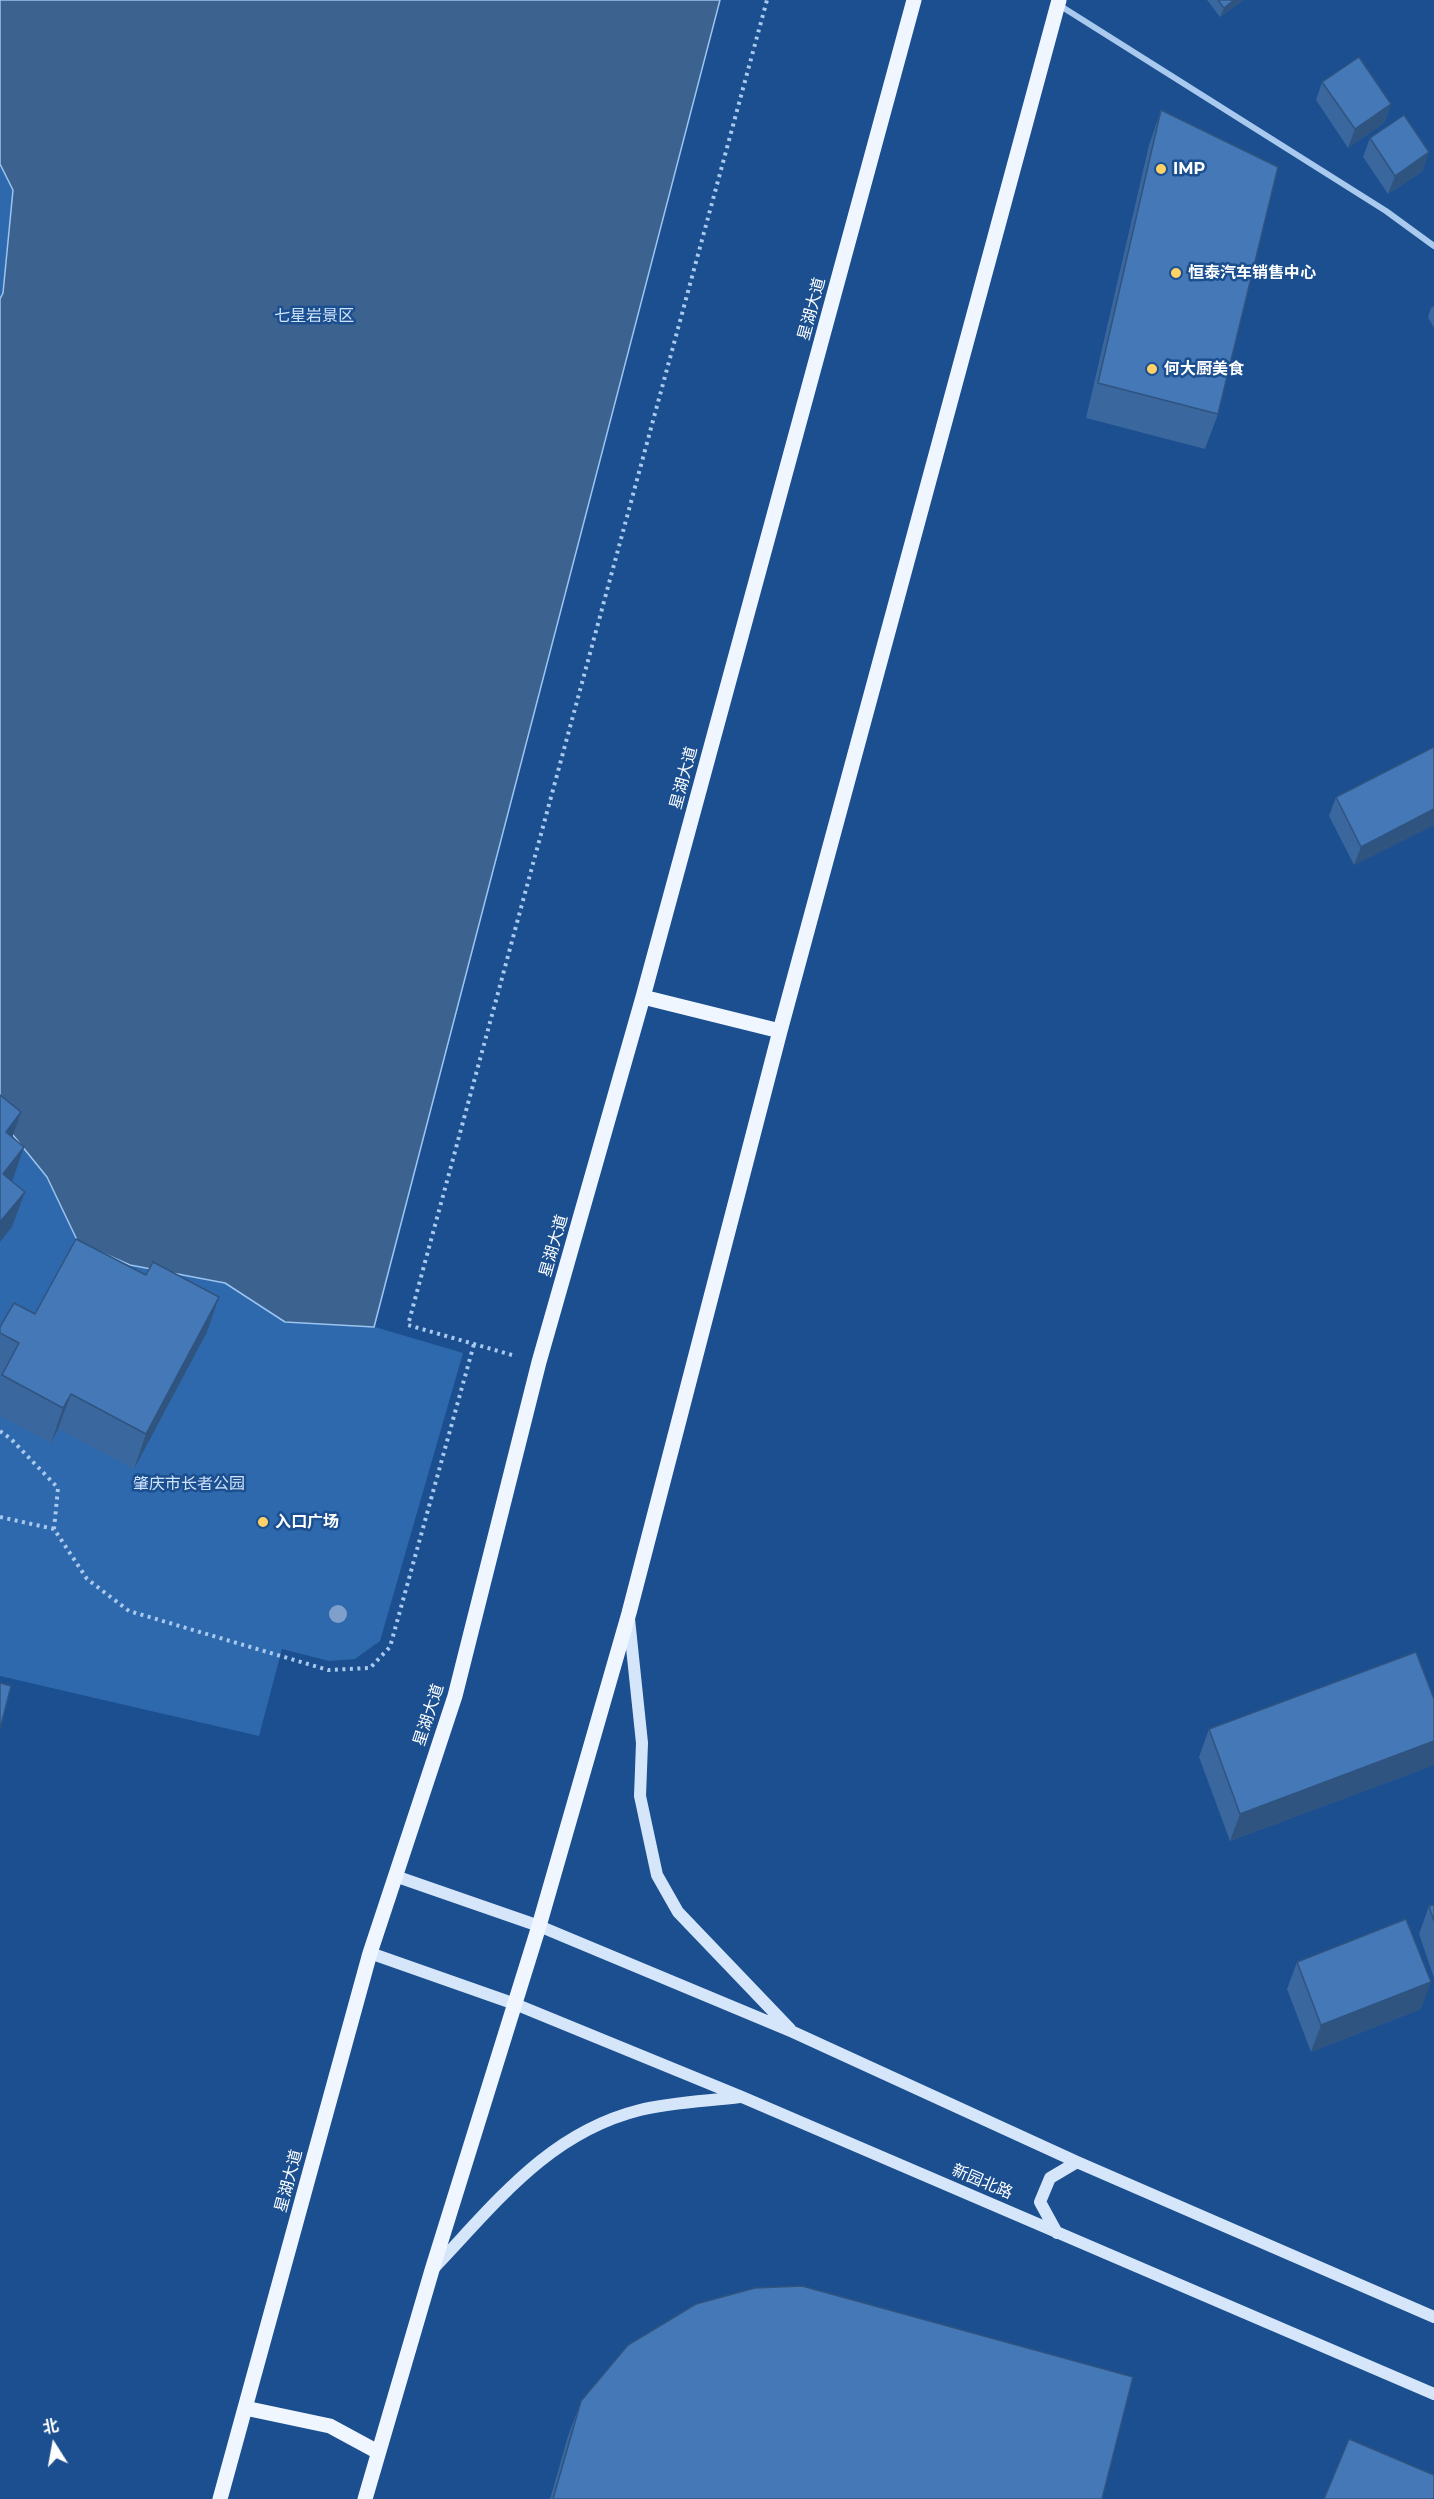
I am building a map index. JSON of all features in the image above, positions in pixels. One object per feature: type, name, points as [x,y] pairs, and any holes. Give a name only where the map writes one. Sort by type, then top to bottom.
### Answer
[{"type":"main road","name":"星湖大道","points":[[220,2499],[370,1953],[455,1696],[539,1362],[644,997],[914,0]]},
{"type":"main road","points":[[365,2499],[432,2270],[515,2004],[629,1613],[780,1031],[1059,2]]},
{"type":"main road","points":[[644,997],[780,1031]]},
{"type":"main road","points":[[629,1613],[642,1743],[640,1796],[657,1875],[678,1912],[792,2032]]},
{"type":"main road","points":[[395,1876],[538,1926],[792,2032],[1077,2162],[1434,2317]]},
{"type":"main road","name":"新园北路","points":[[370,1953],[515,2004],[742,2097],[1434,2394]]},
{"type":"main road","points":[[432,2270],[512,2186],[552,2151],[590,2127],[641,2110],[742,2097]]},
{"type":"main road","points":[[1057,2233],[1040,2202],[1050,2178],[1077,2162]]},
{"type":"main road","points":[[245,2408],[330,2426],[378,2452]]},
{"type":"street","points":[[1059,2],[1386,211],[1434,246]]},
{"type":"path","points":[[539,1362],[408,1325],[767,0]]},
{"type":"path","points":[[0,1431],[11,1439],[58,1488],[54,1529],[87,1579],[129,1611],[328,1670],[370,1668],[390,1647],[474,1344]]},
{"type":"path","points":[[0,1517],[54,1529]]},
{"type":"green space","name":"七星岩景区","points":[[0,0],[720,0],[375,1327],[463,1353],[380,1641],[355,1659],[329,1661],[282,1649],[259,1736],[0,1676]]},
{"type":"shaded area","name":"七星岩景区","points":[[0,0],[720,0],[374,1327],[285,1322],[225,1283],[130,1265],[78,1242],[47,1177],[0,1119],[0,299],[3,293],[13,190],[0,164]]},
{"type":"building","points":[[1218,0],[1234,0],[1224,8]]},
{"type":"building","points":[[1359,57],[1391,104],[1355,129],[1322,82]]},
{"type":"building","points":[[1161,110],[1278,167],[1218,414],[1098,383]]},
{"type":"building","points":[[1404,115],[1429,152],[1395,176],[1370,138]]},
{"type":"building","points":[[1434,747],[1434,809],[1361,847],[1336,797]]},
{"type":"building","points":[[0,1095],[21,1112],[6,1132],[24,1147],[3,1174],[25,1192],[0,1222]]},
{"type":"building","points":[[76,1239],[146,1275],[153,1262],[219,1297],[146,1434],[71,1394],[63,1408],[2,1375],[19,1343],[0,1333],[0,1327],[14,1303],[35,1314]]},
{"type":"building","points":[[1416,1652],[1434,1699],[1434,1741],[1240,1814],[1209,1729]]},
{"type":"building","points":[[0,1683],[11,1686],[0,1729]]},
{"type":"building","points":[[1434,1905],[1434,1921],[1429,1906]]},
{"type":"building","points":[[1406,1919],[1431,1982],[1321,2025],[1297,1962]]},
{"type":"building","points":[[802,2286],[1133,2377],[1102,2499],[553,2499],[581,2401],[628,2345],[696,2304],[755,2288]]},
{"type":"building","points":[[1349,2439],[1434,2475],[1434,2499],[1324,2499]]},
{"type":"place","name":"IMP","points":[[1161,169]]},
{"type":"place","name":"恒泰汽车销售中心","points":[[1176,273]]},
{"type":"place","name":"何大厨美食","points":[[1152,369]]},
{"type":"place","name":"入口广场","points":[[263,1522]]},
{"type":"park label","name":"肇庆市长者公园","points":[[189,1484]]}]
